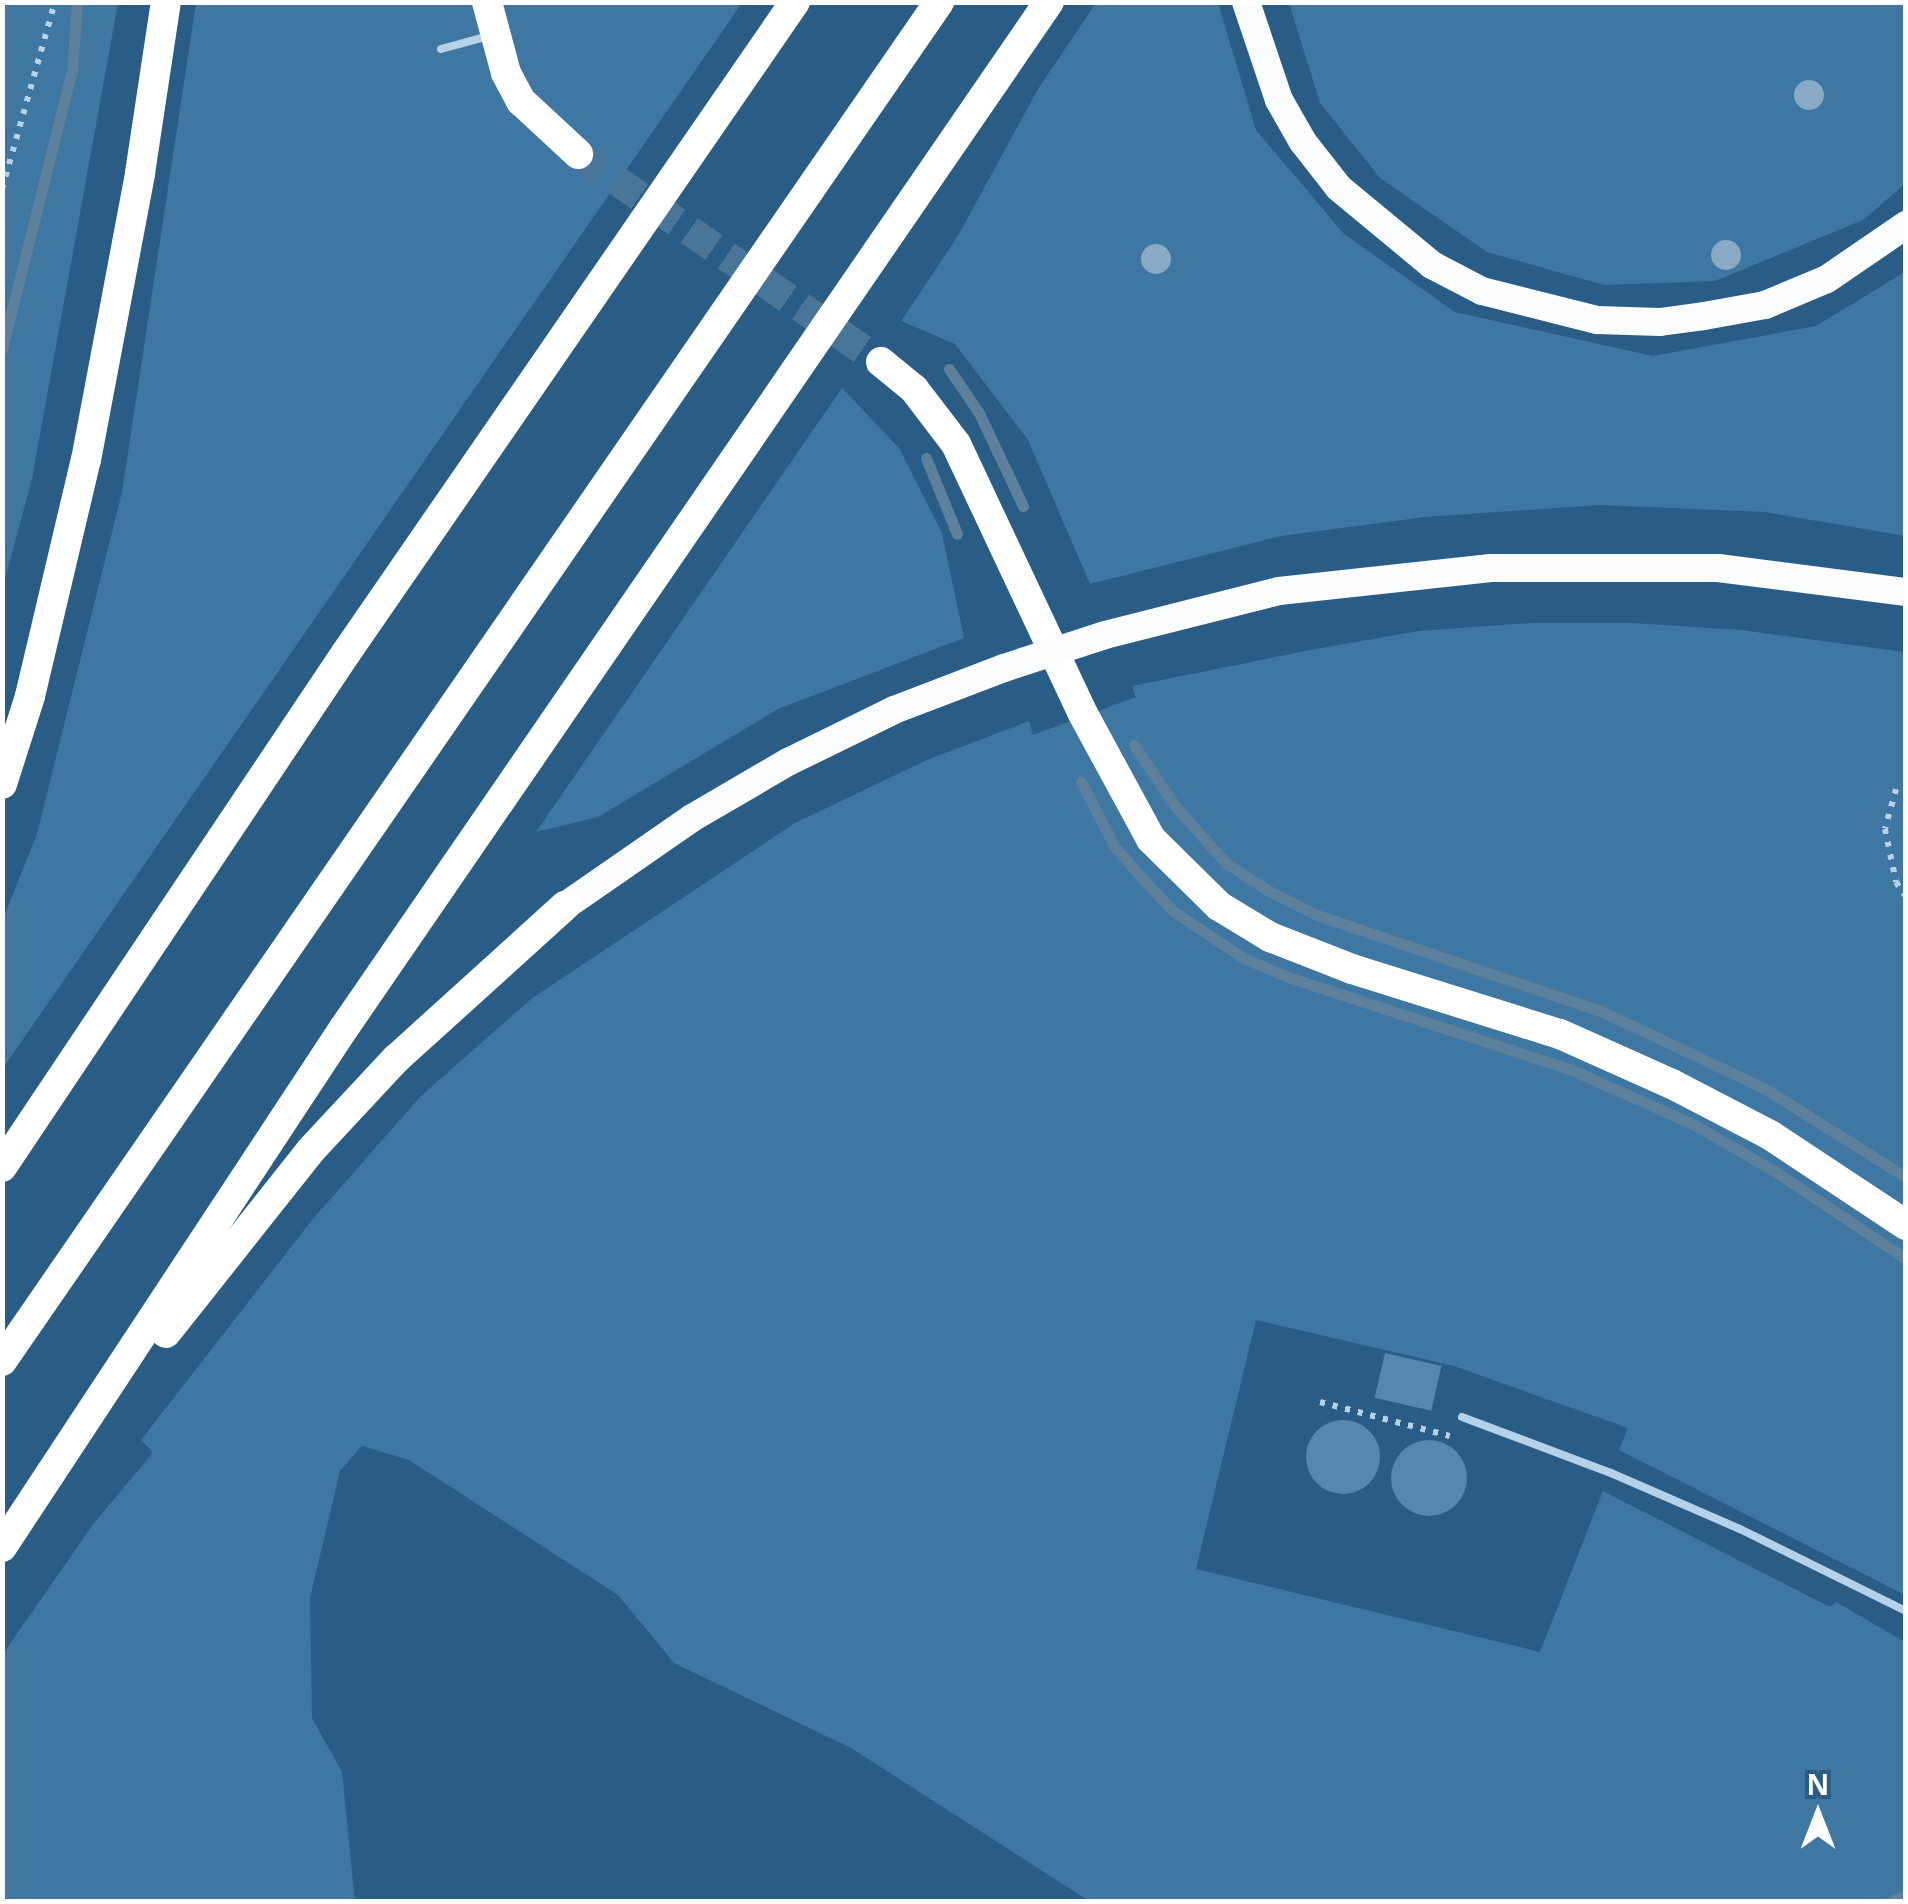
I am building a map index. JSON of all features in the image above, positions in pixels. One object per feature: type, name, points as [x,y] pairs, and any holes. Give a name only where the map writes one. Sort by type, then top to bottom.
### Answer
[{"type":"highway","points":[[2,784],[30,696],[86,460],[140,174],[166,2]]},
{"type":"highway","points":[[487,2],[506,73],[522,101],[578,154]]},
{"type":"highway","points":[[2,1167],[346,653],[795,2]]},
{"type":"highway","points":[[2,1361],[938,2]]},
{"type":"highway","points":[[2,1549],[344,1028],[1049,2]]},
{"type":"highway","points":[[1246,2],[1279,100],[1303,142],[1339,188],[1432,264],[1482,291],[1597,320],[1660,322],[1704,316],[1765,305],[1827,279],[1906,225]]},
{"type":"highway","points":[[882,362],[914,389],[956,444],[1082,712],[1151,839],[1218,906],[1270,937],[1352,969],[1560,1034],[1672,1084],[1787,1145],[1906,1225]]},
{"type":"highway","points":[[2,1549],[233,1243],[311,1150],[396,1060],[565,906],[692,818],[788,762],[894,710],[1004,668],[1106,635],[1279,591],[1491,568],[1718,568],[1906,592]]},
{"type":"lane","points":[[441,50],[493,34]]},
{"type":"lane","points":[[1462,1418],[1611,1473],[1740,1529],[1906,1610]]},
{"type":"path","points":[[2,189],[54,2]]},
{"type":"path","points":[[1896,789],[1885,829],[1896,882],[1906,897]]},
{"type":"path","points":[[1320,1402],[1460,1439],[1486,1426]]},
{"type":"shaded area","points":[[2,3],[118,3],[32,479],[3,586]]},
{"type":"shaded area","points":[[196,3],[742,3],[3,1068],[3,919],[37,834],[122,492]]},
{"type":"shaded area","points":[[1096,3],[1218,3],[1256,130],[1344,234],[1455,312],[1653,356],[1816,326],[1905,272],[1905,536],[1765,512],[1601,505],[1425,517],[1281,536],[1090,584],[1028,440],[955,344],[901,321],[959,234],[1038,89]]},
{"type":"shaded area","points":[[1289,3],[1905,3],[1905,184],[1863,220],[1715,281],[1604,285],[1487,252],[1380,178],[1320,103]]},
{"type":"shaded area","points":[[842,388],[899,448],[942,533],[964,638],[778,709],[598,817],[536,832]]},
{"type":"shaded area","points":[[1531,623],[1633,623],[1741,630],[1905,652],[1905,1595],[1619,1450],[1628,1428],[1454,1366],[1256,1320],[1196,1569],[1540,1652],[1603,1491],[1830,1607],[1836,1602],[1905,1642],[1905,1899],[1089,1901],[851,1748],[674,1663],[618,1595],[409,1460],[362,1446],[340,1471],[310,1598],[312,1718],[342,1772],[355,1901],[3,1902],[3,1654],[94,1523],[153,1453],[141,1440],[312,1220],[420,1097],[531,999],[795,823],[927,760],[1029,721],[1033,735],[1136,697],[1132,686],[1310,650],[1419,631]]},
{"type":"building","points":[[1385,1353],[1442,1366],[1431,1411],[1375,1398]]},
{"type":"building","points":[[1343,1420],[1369,1431],[1380,1457],[1369,1483],[1343,1494],[1317,1483],[1306,1457],[1317,1431]]},
{"type":"building","points":[[1429,1440],[1444,1442],[1456,1451],[1465,1463],[1465,1493],[1456,1505],[1444,1514],[1429,1516],[1414,1514],[1402,1505],[1393,1493],[1391,1478],[1393,1463],[1402,1451],[1414,1442]]},
{"type":"waterway","points":[[2,349],[72,71],[77,2]]},
{"type":"waterway","points":[[949,369],[979,413],[1023,506]]},
{"type":"waterway","points":[[926,458],[957,534]]},
{"type":"waterway","points":[[1134,745],[1175,806],[1226,863],[1269,891],[1317,915],[1601,1011],[1764,1088],[1906,1177]]},
{"type":"waterway","points":[[1081,782],[1115,847],[1142,878],[1173,911],[1245,959],[1291,978],[1572,1070],[1693,1124],[1776,1172],[1906,1259]]},
{"type":"waterway","points":[[1890,1902],[1906,1895]]},
{"type":"tunnel","points":[[578,154],[881,362]]}]
